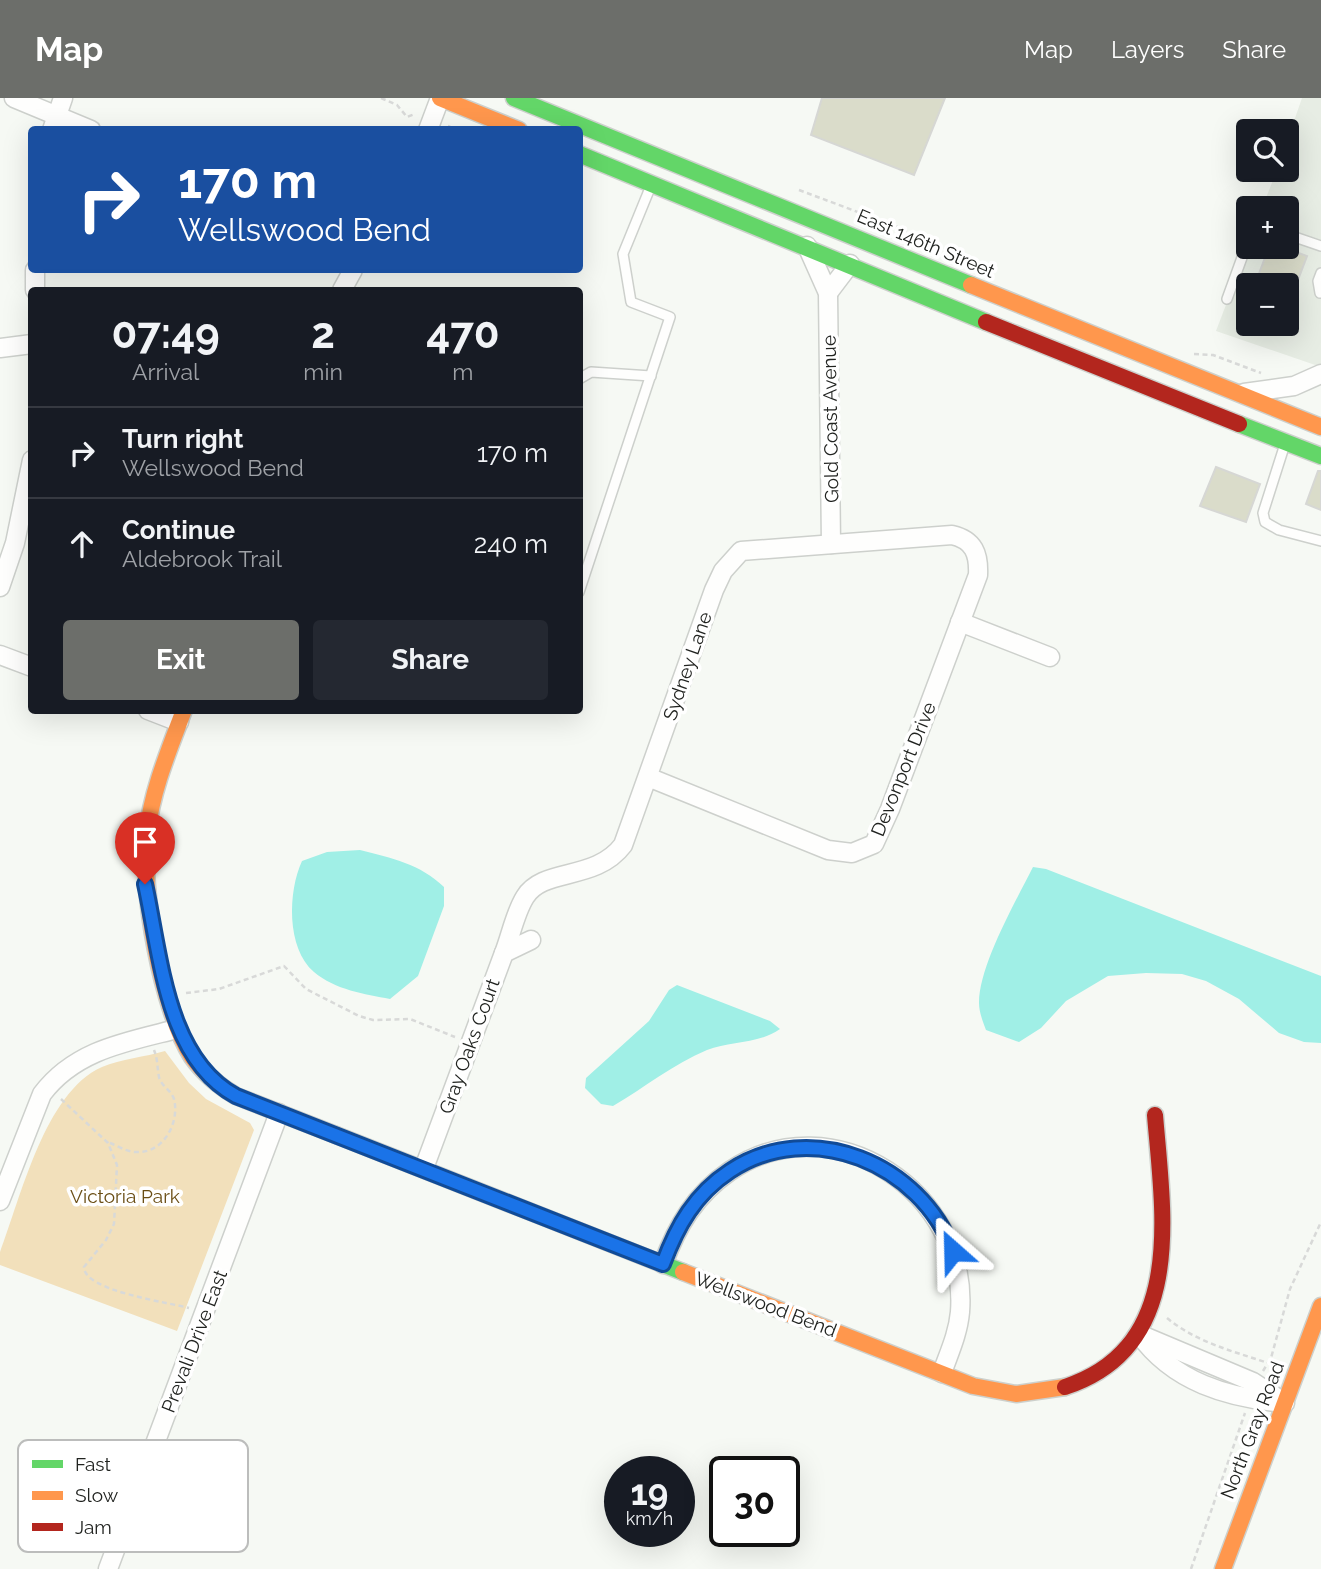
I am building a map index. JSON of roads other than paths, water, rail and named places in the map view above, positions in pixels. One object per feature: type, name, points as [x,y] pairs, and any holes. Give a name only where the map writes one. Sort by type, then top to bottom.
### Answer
[{"type":"street","points":[[14,98],[54,123],[63,98]]},
{"type":"street","points":[[430,126],[440,98],[509,126]]},
{"type":"street","name":"East 146th Street","points":[[514,98],[663,157],[1129,352],[1321,427]]},
{"type":"street","points":[[583,155],[1119,377],[1321,456]]},
{"type":"street","name":"Gold Coast Avenue","points":[[807,246],[828,293],[831,544]]},
{"type":"street","points":[[828,293],[850,264]]},
{"type":"street","points":[[0,348],[28,344]]},
{"type":"street","points":[[1238,394],[1294,386],[1321,374]]},
{"type":"street","points":[[0,587],[15,543],[28,480]]},
{"type":"street","name":"Sydney Lane","points":[[504,953],[526,895],[546,880],[597,868],[613,859],[623,845],[714,590],[731,559],[741,551],[952,535],[965,538],[973,547]]},
{"type":"street","name":"Devonport Drive","points":[[648,777],[828,850],[852,853],[874,844],[978,575],[979,558],[973,547]]},
{"type":"street","points":[[960,622],[1050,657]]},
{"type":"street","points":[[0,655],[28,666]]},
{"type":"street","name":"Wellswood Bend","points":[[182,716],[151,802],[144,851],[145,884],[177,1029],[187,1049],[212,1081],[236,1096],[942,1373],[1002,1393],[1050,1392],[1077,1383],[1104,1369],[1139,1334]]},
{"type":"street","name":"Gray Oaks Court","points":[[424,1168],[504,953],[531,940]]},
{"type":"street","points":[[0,1201],[29,1123],[42,1094],[52,1080],[84,1056],[177,1029]]},
{"type":"street","name":"Prevali Drive East","points":[[156,1440],[279,1112]]},
{"type":"street","points":[[1155,1115],[1162,1258],[1157,1295],[1139,1334],[1253,1382],[1285,1403]]},
{"type":"street","points":[[663,1264],[674,1236],[693,1205],[712,1185],[743,1164],[786,1150],[817,1149],[868,1160],[894,1174],[922,1199],[939,1222],[953,1251],[959,1278],[960,1312],[942,1373]]},
{"type":"street","name":"North Gray Road","points":[[1223,1569],[1321,1306]]},
{"type":"street","name":"Prevali Drive East","points":[[108,1569],[114,1552]]},
{"type":"lane","points":[[583,580],[670,317],[631,302],[623,254],[663,157]]},
{"type":"lane","points":[[1299,238],[1321,246]]},
{"type":"lane","points":[[1227,299],[1241,259]]},
{"type":"lane","points":[[1320,293],[1318,281],[1321,273]]},
{"type":"lane","points":[[583,377],[591,372],[651,376]]},
{"type":"lane","points":[[1296,417],[1263,513],[1265,522],[1279,530],[1321,541]]},
{"type":"water","points":[[360,850],[415,867],[444,887],[444,906],[418,976],[390,999],[350,990],[322,978],[305,962],[294,934],[292,903],[302,861],[327,852]]},
{"type":"water","points":[[1033,867],[1046,869],[1321,976],[1321,1043],[1304,1042],[1279,1033],[1239,999],[1206,981],[1182,974],[1108,976],[1066,1001],[1041,1028],[1019,1042],[986,1030],[979,1003],[985,971]]},
{"type":"water","points":[[677,985],[770,1021],[780,1029],[754,1040],[707,1050],[670,1069],[613,1106],[601,1104],[585,1088],[586,1078],[649,1021],[669,990]]},
{"type":"park label","name":"Victoria Park","points":[[125,1196]]}]
